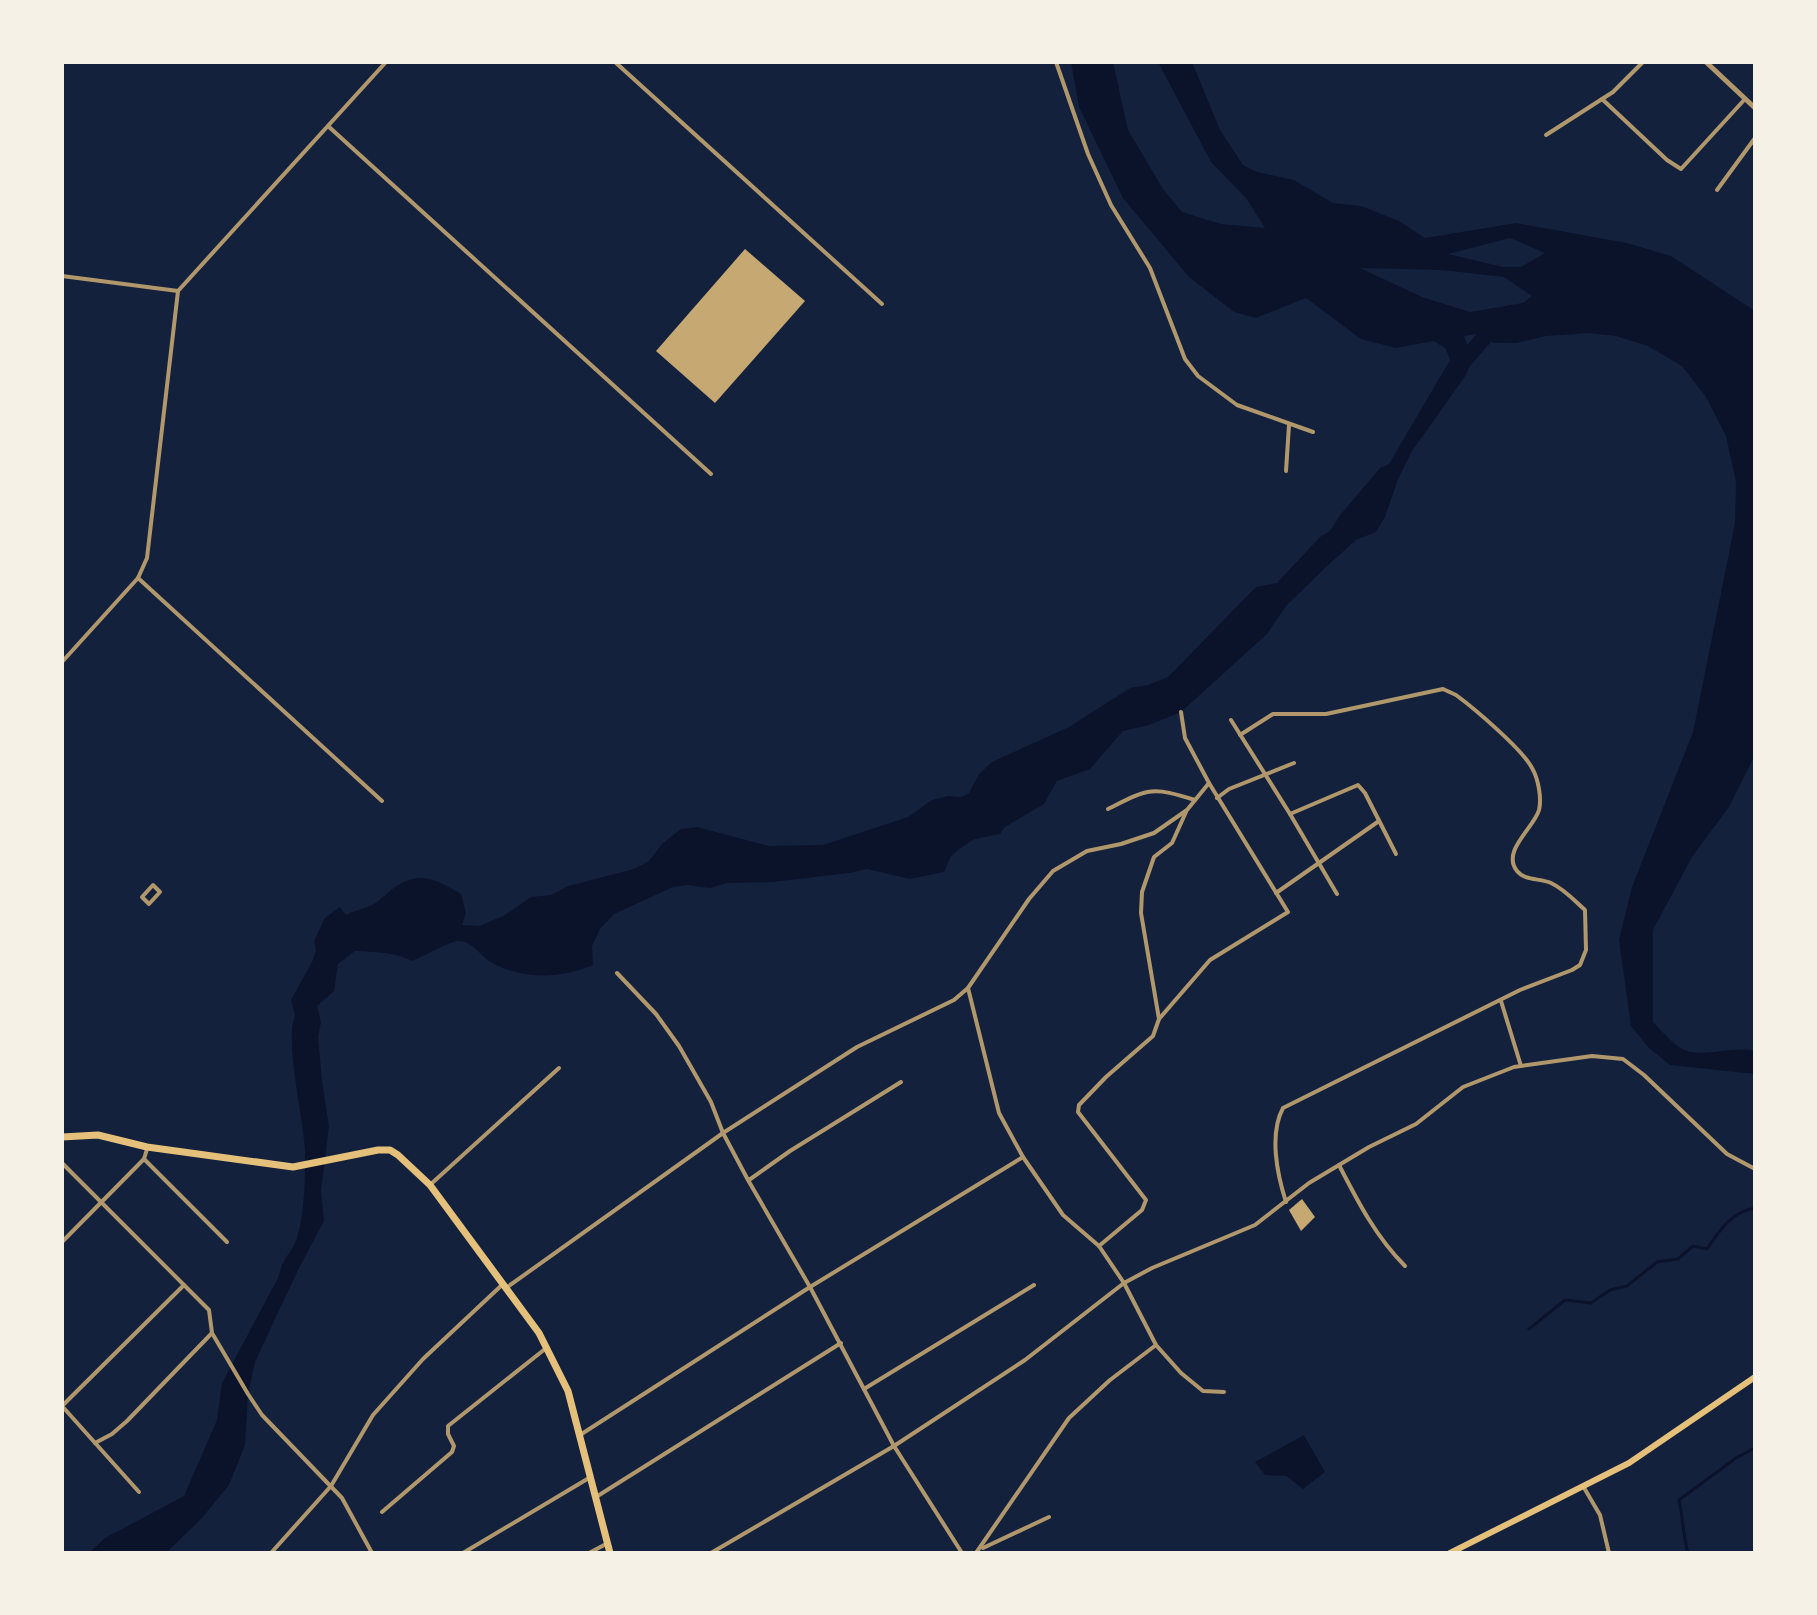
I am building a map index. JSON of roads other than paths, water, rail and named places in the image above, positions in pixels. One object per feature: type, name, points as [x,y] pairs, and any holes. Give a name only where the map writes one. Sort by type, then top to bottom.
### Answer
[{"type":"highway","points":[[62,1137],[98,1135],[147,1147],[293,1167],[390,1150],[412,1166],[430,1185],[547,1347],[568,1391],[610,1553]]},
{"type":"main road","points":[[1450,1553],[1629,1463],[1755,1377]]},
{"type":"street","points":[[62,662],[138,578],[147,558],[178,291],[386,62]]},
{"type":"street","points":[[615,62],[882,304]]},
{"type":"street","points":[[1056,62],[1088,154],[1111,205],[1150,268],[1185,359],[1198,376],[1237,405],[1313,432]]},
{"type":"street","points":[[1546,135],[1613,92],[1643,62]]},
{"type":"street","points":[[1706,62],[1755,108]]},
{"type":"street","points":[[1602,99],[1667,160],[1681,169],[1745,99]]},
{"type":"street","points":[[328,126],[711,474]]},
{"type":"street","points":[[1717,190],[1755,138]]},
{"type":"street","points":[[62,276],[178,291]]},
{"type":"street","points":[[1286,471],[1289,425]]},
{"type":"street","points":[[138,578],[382,801]]},
{"type":"street","points":[[1240,735],[1273,714],[1326,714],[1443,689],[1456,695],[1533,769],[1540,792],[1539,810],[1514,850],[1513,862],[1517,871],[1523,876],[1549,881],[1585,910],[1586,950],[1580,965],[1520,990],[1283,1108],[1277,1119],[1276,1133],[1279,1183],[1286,1202]]},
{"type":"street","points":[[1099,1246],[1142,1210],[1146,1200],[1078,1112],[1079,1105],[1153,1036],[1159,1019],[1210,960],[1288,912],[1217,798],[1185,738],[1181,712]]},
{"type":"street","points":[[1231,720],[1337,894]]},
{"type":"street","points":[[1217,798],[1229,789],[1294,763]]},
{"type":"street","points":[[1159,1019],[1141,913],[1142,892],[1154,857],[1172,843],[1187,810],[1209,783]]},
{"type":"street","points":[[1290,814],[1358,785],[1396,854]]},
{"type":"street","points":[[1108,809],[1141,793],[1153,791],[1164,790],[1195,800]]},
{"type":"street","points":[[271,1553],[331,1486],[373,1415],[423,1359],[504,1286],[723,1133],[857,1047],[954,1000],[968,988],[1029,899],[1053,871],[1087,851],[1154,833],[1187,810]]},
{"type":"street","points":[[1276,893],[1379,821]]},
{"type":"street","points":[[153,885],[160,892],[149,904],[142,897],[153,885]]},
{"type":"street","points":[[617,973],[656,1014],[679,1046],[711,1102],[723,1133],[748,1180],[841,1343],[894,1446],[962,1553]]},
{"type":"street","points":[[968,988],[999,1113],[1023,1157],[1063,1215],[1099,1246],[1124,1283],[1156,1345],[1181,1373],[1203,1391],[1224,1392]]},
{"type":"street","points":[[1501,1001],[1521,1066]]},
{"type":"street","points":[[711,1553],[894,1446],[1025,1360],[1124,1283],[1255,1225],[1309,1183],[1416,1124],[1463,1087],[1521,1066],[1592,1056],[1623,1059],[1727,1154],[1755,1169]]},
{"type":"street","points":[[430,1185],[559,1068]]},
{"type":"street","points":[[748,1180],[901,1082]]},
{"type":"street","points":[[62,1242],[144,1159],[147,1147]]},
{"type":"street","points":[[580,1435],[810,1287],[1023,1157]]},
{"type":"street","points":[[144,1159],[227,1242]]},
{"type":"street","points":[[62,1163],[209,1310],[212,1333],[262,1415],[342,1498],[372,1553]]},
{"type":"street","points":[[1339,1165],[1364,1214],[1387,1248],[1405,1266]]},
{"type":"street","points":[[139,1492],[62,1406],[184,1285]]},
{"type":"street","points":[[864,1389],[1034,1285]]},
{"type":"street","points":[[95,1443],[127,1421],[212,1333]]},
{"type":"street","points":[[596,1497],[841,1343]]},
{"type":"street","points":[[982,1551],[1069,1418],[1110,1380],[1156,1345]]},
{"type":"street","points":[[382,1512],[452,1452],[454,1446],[448,1426],[547,1347]]},
{"type":"street","points":[[463,1553],[591,1476]]},
{"type":"street","points":[[1583,1486],[1600,1515],[1609,1553]]},
{"type":"street","points":[[982,1551],[1049,1517]]},
{"type":"street","points":[[589,1553],[608,1543]]},
{"type":"water","points":[[1071,62],[1113,62],[1128,130],[1163,189],[1182,212],[1221,224],[1265,228],[1246,198],[1211,162],[1158,62],[1192,62],[1220,130],[1243,165],[1257,172],[1294,180],[1333,203],[1361,206],[1399,221],[1425,238],[1516,223],[1627,243],[1671,256],[1755,311],[1755,755],[1729,807],[1692,857],[1653,930],[1653,1022],[1687,1051],[1755,1051],[1755,1074],[1670,1065],[1649,1048],[1631,1026],[1619,940],[1632,887],[1693,732],[1735,523],[1736,482],[1726,436],[1706,397],[1682,366],[1648,346],[1616,336],[1589,333],[1546,336],[1516,343],[1494,343],[1476,334],[1464,336],[1472,359],[1466,375],[1412,451],[1376,532],[1356,540],[1326,567],[1286,606],[1267,634],[1181,712],[1123,731],[1090,769],[1057,781],[1044,804],[1005,827],[1000,834],[975,839],[965,845],[951,856],[944,872],[910,879],[867,869],[773,882],[727,883],[710,888],[673,887],[614,914],[600,929],[592,946],[593,965],[554,975],[514,972],[489,961],[467,943],[458,941],[412,961],[392,954],[355,951],[338,964],[334,991],[317,1006],[321,1022],[318,1037],[322,1081],[329,1126],[321,1191],[324,1221],[255,1362],[248,1394],[245,1445],[229,1485],[201,1519],[166,1553],[89,1553],[105,1538],[184,1496],[217,1420],[222,1383],[295,1243],[303,1206],[305,1151],[293,1061],[292,1027],[295,1016],[291,1000],[312,962],[316,951],[314,941],[325,918],[340,907],[346,915],[370,906],[401,884],[427,878],[461,894],[466,913],[462,925],[480,926],[505,915],[531,897],[551,895],[568,886],[634,869],[649,861],[663,843],[681,829],[697,827],[769,846],[823,845],[908,817],[932,800],[961,797],[969,793],[979,774],[992,762],[1069,727],[1130,688],[1168,677],[1256,587],[1277,583],[1320,537],[1330,531],[1380,468],[1389,464],[1450,360],[1446,349],[1434,341],[1396,348],[1361,339],[1306,298],[1256,318],[1234,312],[1189,277],[1123,198],[1079,107]],"holes":[[[1510,238],[1545,253],[1521,267],[1503,267],[1448,254]],[[1360,268],[1442,270],[1504,277],[1532,296],[1523,303],[1470,312],[1422,297]]]},
{"type":"water","points":[[1304,1435],[1325,1472],[1303,1489],[1286,1476],[1265,1475],[1255,1462]]},
{"type":"waterway","points":[[1456,370],[1489,332],[1500,331]]},
{"type":"waterway","points":[[1529,1329],[1565,1300],[1591,1303],[1610,1290],[1627,1286],[1657,1262],[1678,1259],[1693,1246],[1707,1249],[1733,1218],[1755,1208]]},
{"type":"waterway","points":[[1688,1553],[1679,1500],[1736,1458],[1755,1448]]}]
